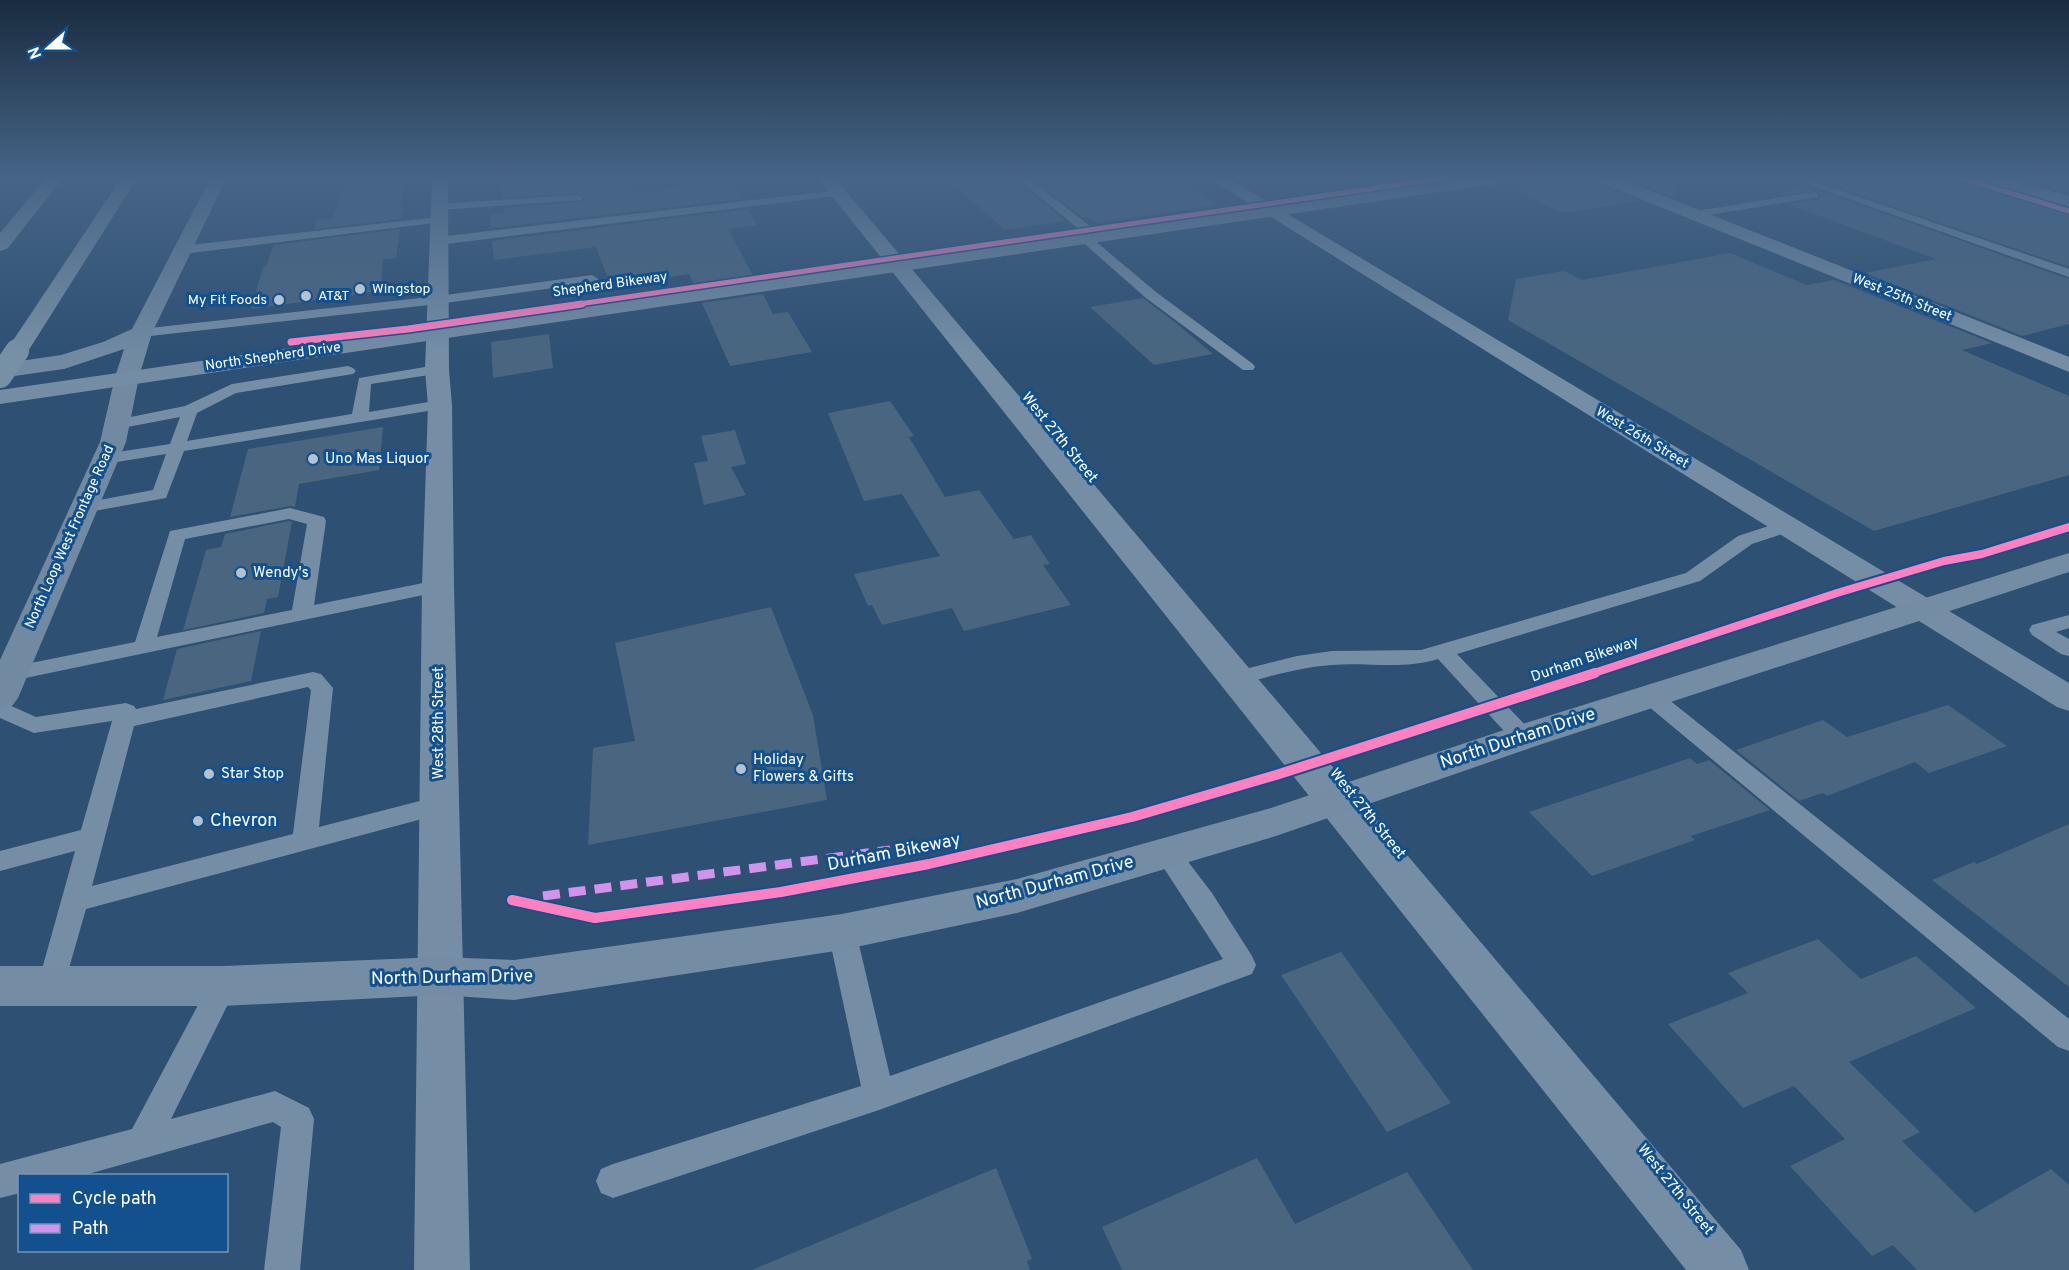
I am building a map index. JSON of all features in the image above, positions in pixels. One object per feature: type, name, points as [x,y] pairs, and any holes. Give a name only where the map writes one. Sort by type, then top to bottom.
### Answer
[{"type":"highway","points":[[0,376],[91,236]]},
{"type":"main road","name":"North Loop West Frontage Road","points":[[5,686],[113,442],[126,377],[141,333],[189,236]]},
{"type":"main road","name":"North Shepherd Drive","points":[[0,397],[126,377],[350,347],[438,317],[898,265],[1102,236]]},
{"type":"main road","points":[[0,371],[64,362],[111,347],[141,333]]},
{"type":"main road","name":"North Durham Drive","points":[[0,986],[223,986],[440,976],[514,980],[842,932],[1017,896],[1276,821],[1523,737],[2069,562]]},
{"type":"street","name":"West 28th Street","points":[[439,236],[438,586],[442,1270]]},
{"type":"street","name":"West 27th Street","points":[[874,236],[1721,1270]]},
{"type":"street","name":"West 26th Street","points":[[1312,236],[1921,609],[2065,694]]},
{"type":"street","name":"West 25th Street","points":[[1751,236],[2069,365]]},
{"type":"lane","points":[[182,250],[272,236]]},
{"type":"lane","points":[[1963,236],[2069,273]]},
{"type":"lane","points":[[1090,238],[1151,295],[1248,367]]},
{"type":"lane","points":[[141,333],[438,317],[592,279]]},
{"type":"lane","points":[[348,371],[350,347]]},
{"type":"lane","points":[[232,389],[239,363]]},
{"type":"lane","points":[[117,424],[190,410],[232,389],[348,371],[364,381],[438,388]]},
{"type":"lane","points":[[360,418],[364,381]]},
{"type":"lane","points":[[105,459],[360,418],[438,388]]},
{"type":"lane","points":[[83,508],[160,494],[190,410]]},
{"type":"lane","points":[[144,646],[177,535],[290,513],[317,521],[302,614]]},
{"type":"lane","points":[[1237,678],[1297,663],[1332,658],[1422,657],[1693,577],[1745,540],[1787,526]]},
{"type":"lane","points":[[5,686],[144,646],[438,586]]},
{"type":"lane","points":[[2069,621],[2039,630],[2069,649]]},
{"type":"lane","points":[[1442,651],[1523,737]]},
{"type":"lane","points":[[123,720],[313,679],[322,688],[305,840]]},
{"type":"lane","points":[[1650,696],[2069,1037]]},
{"type":"lane","points":[[0,709],[34,725],[126,711],[51,987]]},
{"type":"lane","points":[[75,901],[439,805]]},
{"type":"lane","points":[[0,861],[92,837]]},
{"type":"lane","points":[[613,1181],[879,1095],[1242,965],[1202,901],[1167,853]]},
{"type":"lane","points":[[842,932],[879,1095]]},
{"type":"lane","points":[[142,1143],[223,986]]},
{"type":"lane","points":[[27,1174],[275,1106],[298,1119],[282,1270]]},
{"type":"lane","points":[[0,1181],[18,1176]]},
{"type":"building","points":[[343,236],[399,236],[396,258],[383,259],[381,291],[251,309],[263,267],[266,266],[274,245]]},
{"type":"building","points":[[530,236],[732,236],[755,279],[695,287],[689,274],[611,286],[596,247],[494,260],[492,241]]},
{"type":"building","points":[[1875,236],[1948,236],[2069,279],[2069,324],[2022,336],[1865,273],[1936,259]]},
{"type":"building","points":[[1980,236],[2069,236],[2069,267]]},
{"type":"building","points":[[1730,253],[1807,285],[1834,280],[1992,343],[1962,350],[2069,396],[2069,475],[1874,531],[1508,320],[1516,279],[1564,271],[1582,280]]},
{"type":"building","points":[[763,294],[773,314],[788,312],[812,352],[730,366],[702,303]]},
{"type":"building","points":[[1143,298],[1213,354],[1154,365],[1090,307]]},
{"type":"building","points":[[549,334],[553,368],[493,378],[491,342]]},
{"type":"building","points":[[890,401],[914,436],[909,437],[945,497],[979,490],[1014,539],[1031,535],[1050,564],[1043,565],[1071,605],[964,631],[952,608],[882,625],[872,605],[868,606],[854,574],[940,556],[902,494],[864,501],[828,413]]},
{"type":"building","name":"Uno Mas Liquor","points":[[383,427],[379,470],[299,484],[295,507],[230,517],[248,449]]},
{"type":"building","points":[[735,430],[746,464],[731,467],[746,495],[704,505],[694,463],[708,461],[701,436]]},
{"type":"building","name":"Wendy's","points":[[292,522],[278,597],[267,599],[264,613],[183,630],[206,550],[221,547],[225,534]]},
{"type":"building","points":[[771,607],[813,715],[827,800],[588,845],[593,748],[635,741],[615,643]]},
{"type":"building","points":[[261,631],[251,681],[163,700],[177,649]]},
{"type":"building","points":[[1948,705],[2007,746],[1929,773],[1915,762],[1827,796],[1823,793],[1799,801],[1736,750],[1823,720],[1847,737]]},
{"type":"building","points":[[1690,758],[1697,764],[1709,760],[1770,810],[1691,836],[1695,840],[1592,876],[1529,812]]},
{"type":"building","points":[[2069,824],[2069,987],[1932,880],[1974,862],[1977,864]]},
{"type":"building","points":[[1818,939],[1861,979],[1916,956],[1976,1008],[1849,1062],[1920,1132],[1902,1141],[1975,1213],[2051,1169],[2069,1185],[2069,1270],[1917,1270],[1893,1245],[1872,1256],[1790,1166],[1845,1139],[1794,1086],[1743,1108],[1668,1024],[1748,993],[1728,973]]},
{"type":"building","points":[[1341,952],[1451,1103],[1387,1132],[1281,975]]},
{"type":"building","points":[[1257,1158],[1295,1224],[1407,1172],[1473,1270],[1122,1270],[1102,1227]]},
{"type":"building","points":[[996,1168],[1032,1259],[1027,1261],[1030,1270],[752,1270]]},
{"type":"marked path","points":[[543,896],[890,850]]},
{"type":"cycle path","name":"Shepherd Bikeway","points":[[291,342],[408,329],[1045,236]]},
{"type":"cycle path","name":"Durham Bikeway","points":[[512,900],[595,918],[781,892],[929,864],[1132,817],[1276,775],[1564,684],[1656,651],[1837,593],[1944,561],[1982,554],[2069,527]]},
{"type":"place","name":"Wingstop","points":[[360,289]]},
{"type":"place","name":"AT&T","points":[[306,296]]},
{"type":"place","name":"My Fit Foods","points":[[279,300]]},
{"type":"place","name":"Uno Mas Liquor","points":[[313,459]]},
{"type":"place","name":"Wendy's","points":[[241,573]]},
{"type":"place","name":"Holiday Flowers & Gifts","points":[[741,769]]},
{"type":"place","name":"Star Stop","points":[[209,774]]},
{"type":"place","name":"Chevron","points":[[198,821]]}]
